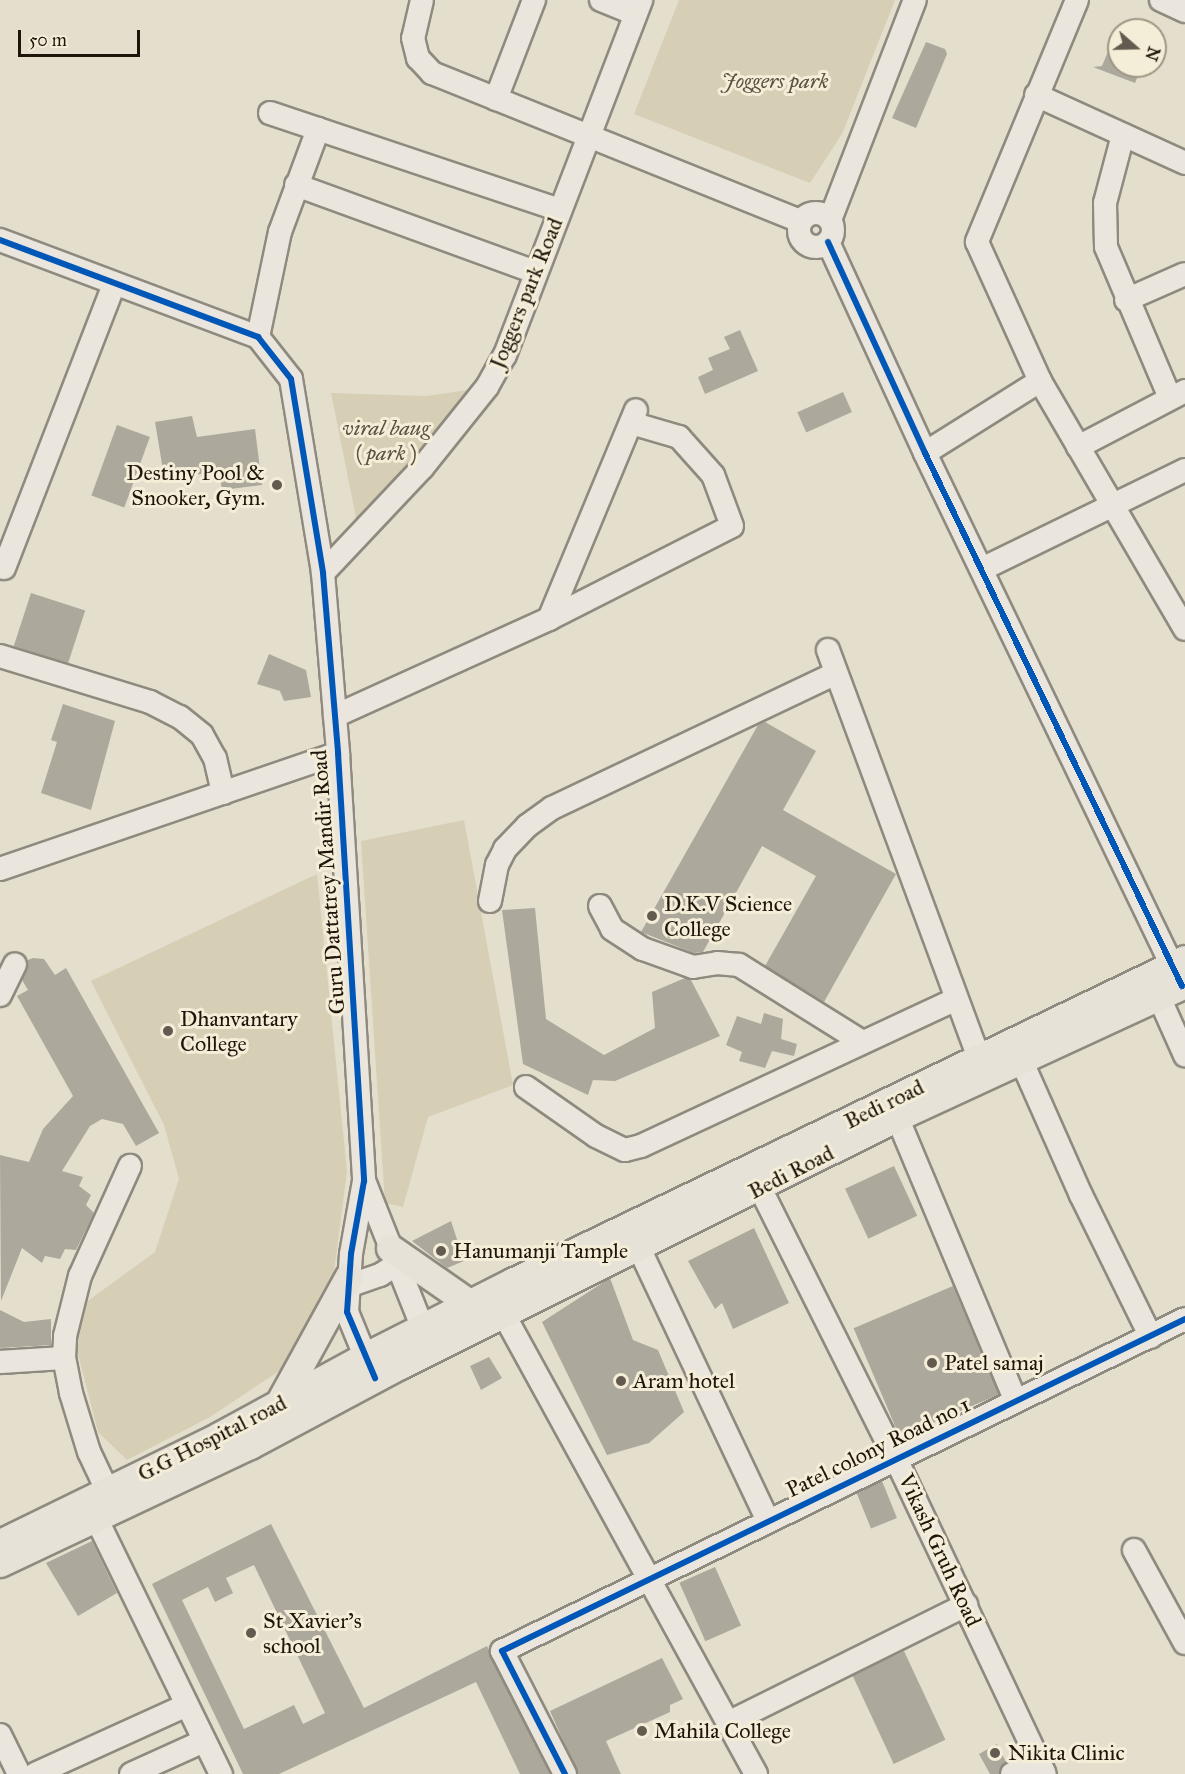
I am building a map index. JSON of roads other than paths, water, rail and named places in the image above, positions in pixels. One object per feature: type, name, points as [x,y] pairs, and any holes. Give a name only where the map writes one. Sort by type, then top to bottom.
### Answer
[{"type":"main road","name":"Bedi road","points":[[427,1339],[469,1303],[755,1178],[979,1058],[1177,978]]},
{"type":"main road","name":"Bedi Road","points":[[400,1365],[427,1339],[503,1313],[639,1248],[755,1178],[1022,1062],[1177,978]]},
{"type":"main road","points":[[393,1257],[469,1303]]},
{"type":"main road","points":[[277,1406],[348,1281]]},
{"type":"main road","name":"G.G Hospital road","points":[[0,1543],[277,1406],[369,1367],[427,1339]]},
{"type":"main road","name":"G.G Hospital road","points":[[0,1563],[250,1445],[369,1367],[400,1365]]},
{"type":"street","points":[[422,0],[413,38],[418,58],[432,73],[800,221]]},
{"type":"street","points":[[496,99],[534,0]]},
{"type":"street","points":[[601,0],[638,7]]},
{"type":"street","points":[[800,221],[800,237],[807,245],[818,247],[829,231],[915,0]]},
{"type":"street","points":[[1077,0],[977,242],[1040,381],[1185,629]]},
{"type":"street","points":[[1161,0],[1185,10]]},
{"type":"street","name":"Joggers park Road","points":[[322,573],[422,468],[487,387],[504,355],[590,138],[638,7]]},
{"type":"street","points":[[1036,95],[1185,163]]},
{"type":"street","points":[[270,113],[560,210]]},
{"type":"street","points":[[1,242],[258,337],[269,276],[296,185],[318,129]]},
{"type":"street","points":[[1078,447],[1177,394],[1126,300],[1106,248],[1103,220],[1123,135]]},
{"type":"street","points":[[296,185],[535,272]]},
{"type":"street","points":[[800,221],[814,212],[829,231],[925,453],[1177,978],[1185,1055]]},
{"type":"street","points":[[1126,300],[1185,274]]},
{"type":"street","points":[[4,568],[114,284]]},
{"type":"street","name":"Guru Dattatrey Mandir Road","points":[[258,337],[291,379],[322,573],[338,753],[364,1181],[348,1281],[347,1312],[369,1367]]},
{"type":"street","points":[[925,453],[1040,381]]},
{"type":"street","points":[[334,716],[549,619],[732,526],[713,475],[679,437],[633,416],[549,619]]},
{"type":"street","points":[[982,568],[1185,470]]},
{"type":"street","points":[[828,650],[979,1058]]},
{"type":"street","points":[[0,656],[150,702],[180,717],[202,735],[215,758],[223,793]]},
{"type":"street","points":[[489,901],[497,865],[505,849],[527,826],[552,808],[836,673]]},
{"type":"street","points":[[0,869],[338,753]]},
{"type":"street","points":[[600,906],[612,929],[643,949],[693,967],[717,963],[739,965],[862,1042]]},
{"type":"street","points":[[0,995],[15,964]]},
{"type":"street","points":[[526,1087],[596,1136],[625,1150],[641,1146],[956,999]]},
{"type":"street","points":[[1022,1062],[1081,1195],[1151,1337]]},
{"type":"street","points":[[897,1117],[1016,1401]]},
{"type":"street","points":[[106,1490],[80,1426],[64,1358],[65,1336],[80,1276],[130,1166]]},
{"type":"street","name":"Vikash Gruh Road","points":[[755,1178],[896,1459],[1042,1767]]},
{"type":"street","name":"Guru Dattatrey Mandir Road","points":[[364,1181],[427,1339]]},
{"type":"street","points":[[639,1248],[768,1521]]},
{"type":"street","points":[[348,1281],[380,1275],[393,1257]]},
{"type":"street","points":[[503,1313],[651,1578],[756,1774]]},
{"type":"street","name":"Patel colony Road no 1","points":[[565,1774],[502,1651],[1185,1319]]},
{"type":"street","points":[[0,1362],[64,1358]]},
{"type":"street","points":[[96,1518],[185,1706],[221,1774]]},
{"type":"street","points":[[1134,1550],[1185,1643]]},
{"type":"street","points":[[728,1723],[966,1605]]},
{"type":"street","points":[[35,1774],[185,1706]]},
{"type":"street","points":[[0,1735],[19,1774]]},
{"type":"street","points":[[131,1774],[204,1741]]},
{"type":"street","points":[[1012,1774],[1042,1767]]},
{"type":"place","name":"Destiny Pool & Snooker, Gym.","points":[[277,485]]},
{"type":"place","name":"D.K.V Science College","points":[[652,916]]},
{"type":"place","name":"Dhanvantary College","points":[[168,1031]]},
{"type":"place","name":"Hanumanji Tample","points":[[441,1251]]},
{"type":"place","name":"Patel samaj","points":[[932,1363]]},
{"type":"place","name":"Aram hotel","points":[[621,1381]]},
{"type":"place","name":"St Xavier's school","points":[[251,1633]]},
{"type":"place","name":"Mahila College","points":[[642,1731]]},
{"type":"place","name":"Nikita Clinic","points":[[995,1753]]},
{"type":"park label","name":"Joggers park","points":[[775,81]]},
{"type":"park label","name":"viral baug ( park )","points":[[386,440]]}]
